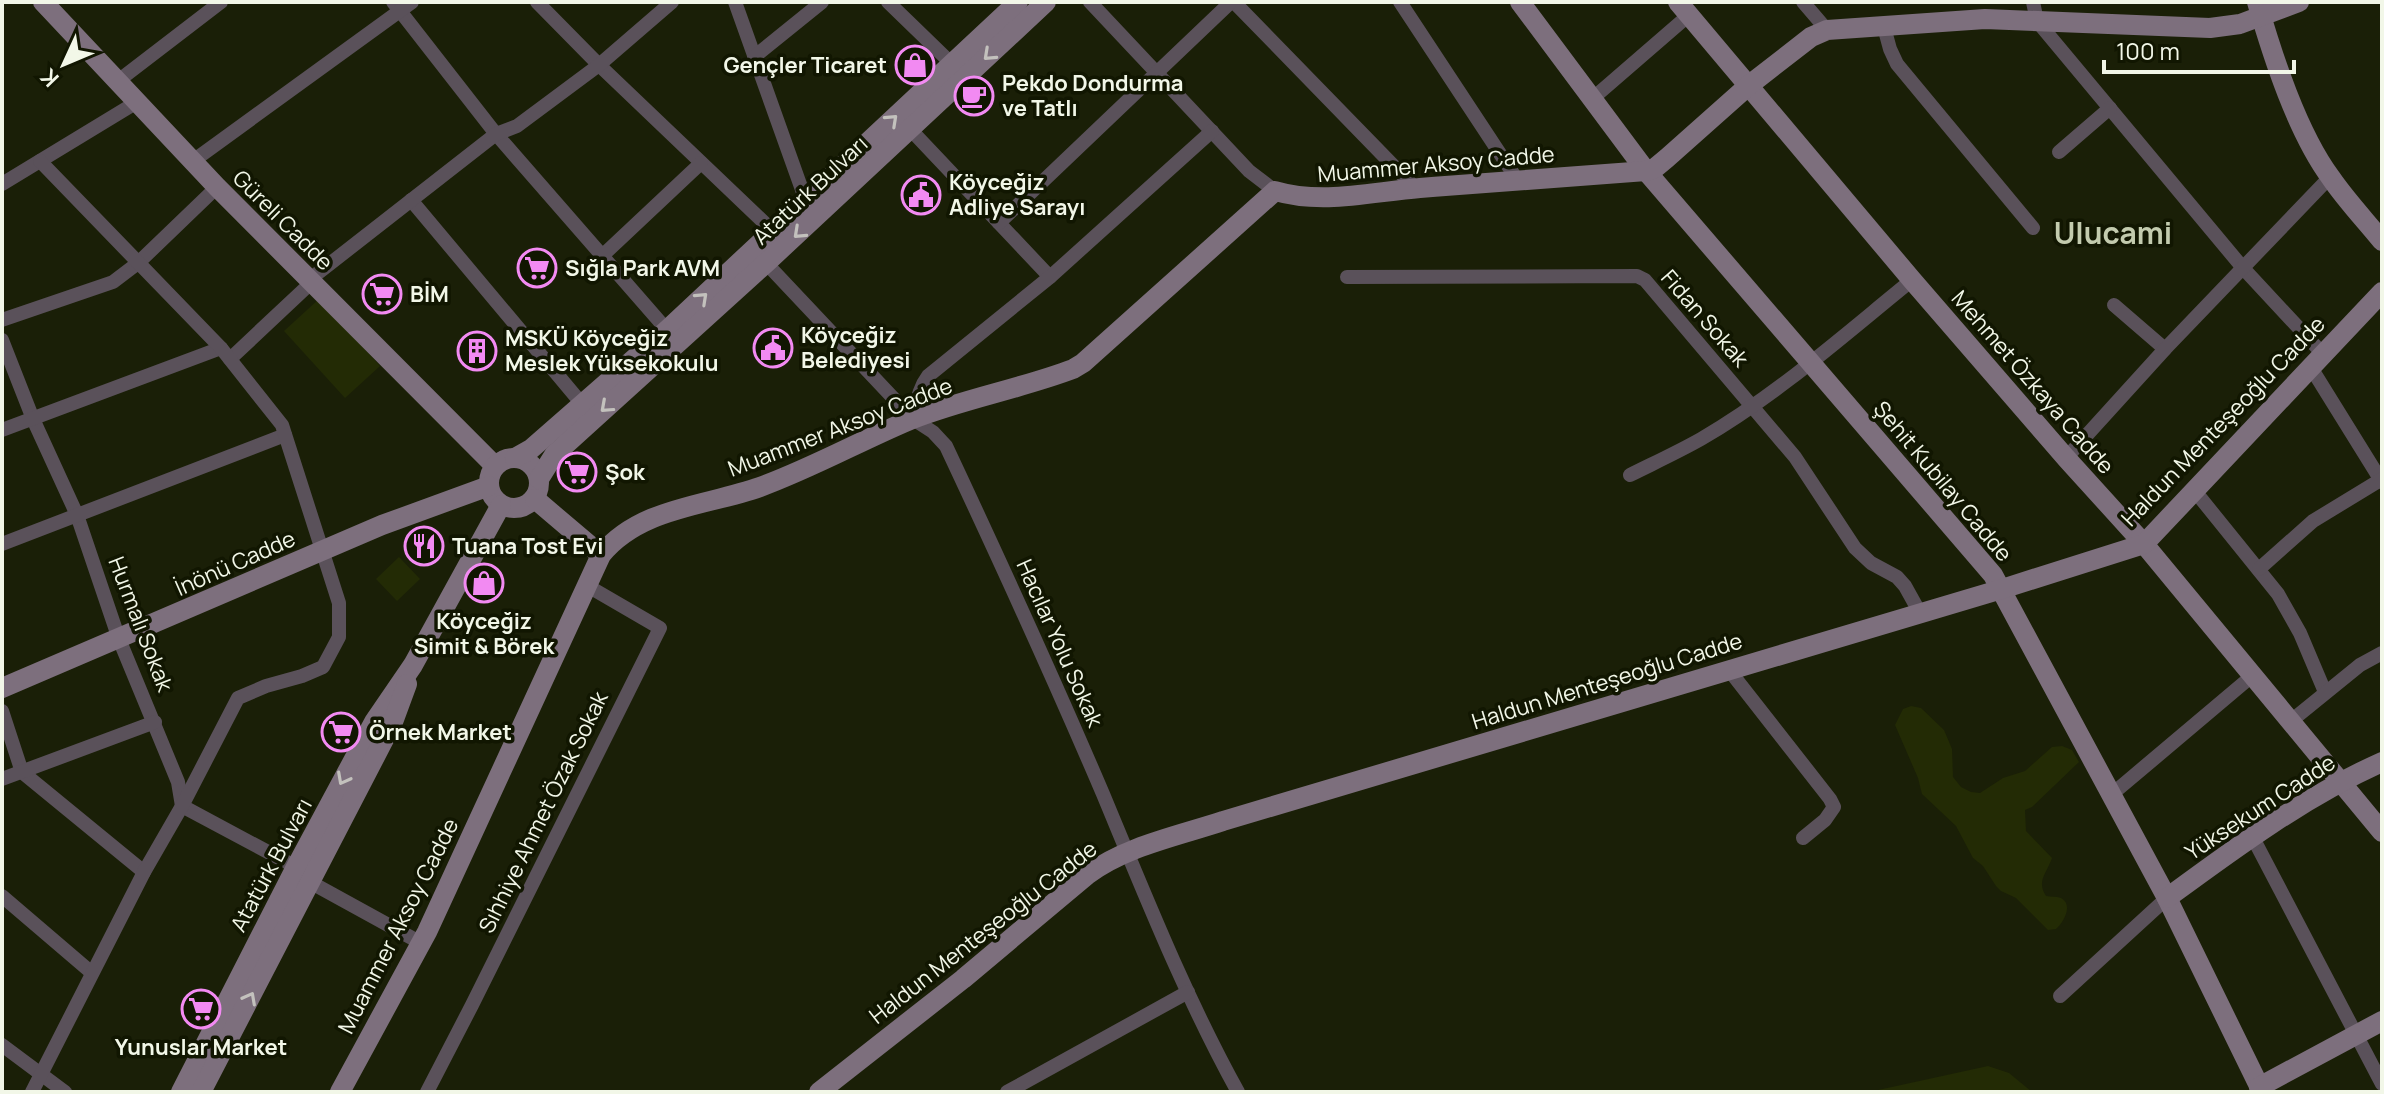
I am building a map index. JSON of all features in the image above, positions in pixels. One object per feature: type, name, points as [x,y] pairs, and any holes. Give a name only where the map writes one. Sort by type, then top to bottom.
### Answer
[{"type":"street","name":"Güreli Cadde","points":[[43,2],[217,187],[495,466]]},
{"type":"street","points":[[118,81],[221,2]]},
{"type":"street","points":[[537,2],[774,232]]},
{"type":"street","points":[[2,430],[226,354],[411,200],[496,134],[517,126],[599,65],[672,2]]},
{"type":"street","points":[[735,2],[806,201]]},
{"type":"street","points":[[754,57],[822,2]]},
{"type":"street","points":[[888,2],[952,64]]},
{"type":"street","name":"Atatürk Bulvarı","points":[[515,458],[531,449],[667,330],[1018,2]]},
{"type":"street","name":"Atatürk Bulvarı","points":[[537,489],[554,455],[1046,2]]},
{"type":"street","points":[[1090,2],[1249,171],[1275,191]]},
{"type":"street","points":[[999,223],[1232,2],[1416,189]]},
{"type":"street","points":[[1400,2],[1518,181]]},
{"type":"street","name":"Şehit Kubilay Cadde","points":[[1520,2],[1646,171],[2002,589],[2167,898],[2260,1089]]},
{"type":"street","points":[[1803,2],[1827,30]]},
{"type":"street","points":[[1646,171],[1667,158],[1748,86],[1811,37],[1827,30],[1985,19],[2035,11],[2210,28],[2240,24],[2259,10],[2299,2]]},
{"type":"street","points":[[193,161],[402,5],[496,134],[667,330]]},
{"type":"street","points":[[1592,99],[1684,8]]},
{"type":"street","name":"Mehmet Özkaya Cadde","points":[[1684,8],[1912,280],[2144,544],[2382,832]]},
{"type":"street","points":[[2259,10],[2312,147],[2330,177],[2382,241]]},
{"type":"street","points":[[2035,11],[2110,108],[2316,360],[2382,480],[2313,521],[2259,569]]},
{"type":"street","points":[[1884,27],[1897,64],[2033,228]]},
{"type":"street","points":[[2,184],[137,102]]},
{"type":"street","points":[[2059,152],[2110,108]]},
{"type":"street","points":[[910,129],[1050,277]]},
{"type":"street","points":[[913,419],[920,386],[928,376],[1050,277],[1212,131]]},
{"type":"street","points":[[32,1092],[144,872],[238,698],[323,667],[339,637],[339,603],[282,425],[226,354],[40,161]]},
{"type":"street","points":[[602,256],[701,163]]},
{"type":"street","name":"Muammer Aksoy Cadde","points":[[340,1092],[421,943],[586,585],[601,555],[615,539],[653,518],[763,486],[913,419],[1055,376],[1083,363],[1275,191],[1319,199],[1646,171]]},
{"type":"street","points":[[2066,458],[2165,349],[2330,177]]},
{"type":"street","points":[[2,320],[113,282],[138,263],[217,187]]},
{"type":"street","points":[[411,200],[582,404]]},
{"type":"street","name":"Hacılar Yolu Sokak","points":[[766,263],[913,419],[933,432],[946,446],[1019,604],[1188,992],[1238,1092]]},
{"type":"street","name":"Fidan Sokak","points":[[1347,277],[1637,276],[1645,280],[1808,474],[1855,548],[1871,563],[1897,577],[1920,613]]},
{"type":"street","points":[[1630,475],[1685,448],[1752,406],[1912,280]]},
{"type":"street","name":"Haldun Menteşeoğlu Cadde","points":[[819,1092],[963,979],[1087,875],[1126,853],[1223,821],[2144,544],[2382,292]]},
{"type":"street","points":[[2114,305],[2165,349]]},
{"type":"street","name":"Hurmalı Sokak","points":[[2,340],[33,419],[77,515],[119,639],[178,782],[182,806]]},
{"type":"street","points":[[2,544],[285,435]]},
{"type":"street","points":[[537,489],[522,507],[515,509],[495,500],[489,479],[495,466],[508,458],[531,464],[537,489],[601,555]]},
{"type":"street","name":"İnönü Cadde","points":[[2,688],[382,525],[489,486]]},
{"type":"street","points":[[2194,490],[2278,594],[2300,633],[2325,692]]},
{"type":"street","name":"Atatürk Bulvarı","points":[[201,1092],[374,722],[413,665],[501,505]]},
{"type":"street","name":"Sıhhiye Ahmet Özak Sokak","points":[[427,1092],[660,628],[586,585]]},
{"type":"street","points":[[2291,721],[2360,665],[2382,653]]},
{"type":"street","points":[[1729,670],[1834,807],[1831,814],[1803,838]]},
{"type":"street","points":[[2111,795],[2252,676]]},
{"type":"street","points":[[2,711],[22,772],[144,872]]},
{"type":"street","points":[[2,779],[155,722]]},
{"type":"street","name":"Yüksekum Cadde","points":[[2167,898],[2252,836],[2339,781],[2382,762]]},
{"type":"street","points":[[182,806],[421,943]]},
{"type":"street","points":[[2252,836],[2382,1084]]},
{"type":"street","name":"Atatürk Bulvarı","points":[[181,1092],[303,875]]},
{"type":"street","points":[[2,896],[92,973]]},
{"type":"street","points":[[2060,996],[2167,898]]},
{"type":"street","points":[[1007,1092],[1188,992]]},
{"type":"street","points":[[2260,1089],[2382,1021]]},
{"type":"street","points":[[2,1045],[65,1092]]},
{"type":"green space","points":[[319,299],[380,366],[345,398],[284,331]]},
{"type":"green space","points":[[399,557],[420,579],[397,601],[376,579]]},
{"type":"green space","points":[[1911,706],[1921,708],[1944,730],[1952,749],[1953,777],[1961,787],[1971,792],[1980,793],[2003,778],[2025,771],[2052,747],[2062,746],[2072,750],[2079,762],[2032,807],[2025,810],[2026,831],[2052,858],[2042,881],[2043,891],[2046,896],[2061,898],[2067,905],[2064,918],[2056,929],[2048,930],[2016,898],[1996,886],[1983,866],[1973,858],[1956,826],[1922,794],[1895,725],[1903,709]]},
{"type":"green space","points":[[1988,1066],[2009,1073],[2032,1092],[1869,1092]]},
{"type":"place","name":"Gençler Ticaret","points":[[915,65]]},
{"type":"place","name":"Pekdo Dondurma ve Tatlı","points":[[974,96]]},
{"type":"place","name":"Köyceğiz Adliye Sarayı","points":[[921,195]]},
{"type":"place","name":"Sığla Park AVM","points":[[537,268]]},
{"type":"place","name":"BİM","points":[[382,294]]},
{"type":"place","name":"Köyceğiz Belediyesi","points":[[773,348]]},
{"type":"place","name":"MSKÜ Köyceğiz Meslek Yüksekokulu","points":[[477,351]]},
{"type":"place","name":"Şok","points":[[577,472]]},
{"type":"place","name":"Tuana Tost Evi","points":[[424,546]]},
{"type":"place","name":"Köyceğiz Simit & Börek","points":[[484,583]]},
{"type":"place","name":"Örnek Market","points":[[341,732]]},
{"type":"place","name":"Yunuslar Market","points":[[201,1009]]},
{"type":"district","name":"Ulucami","points":[[2113,232]]}]
